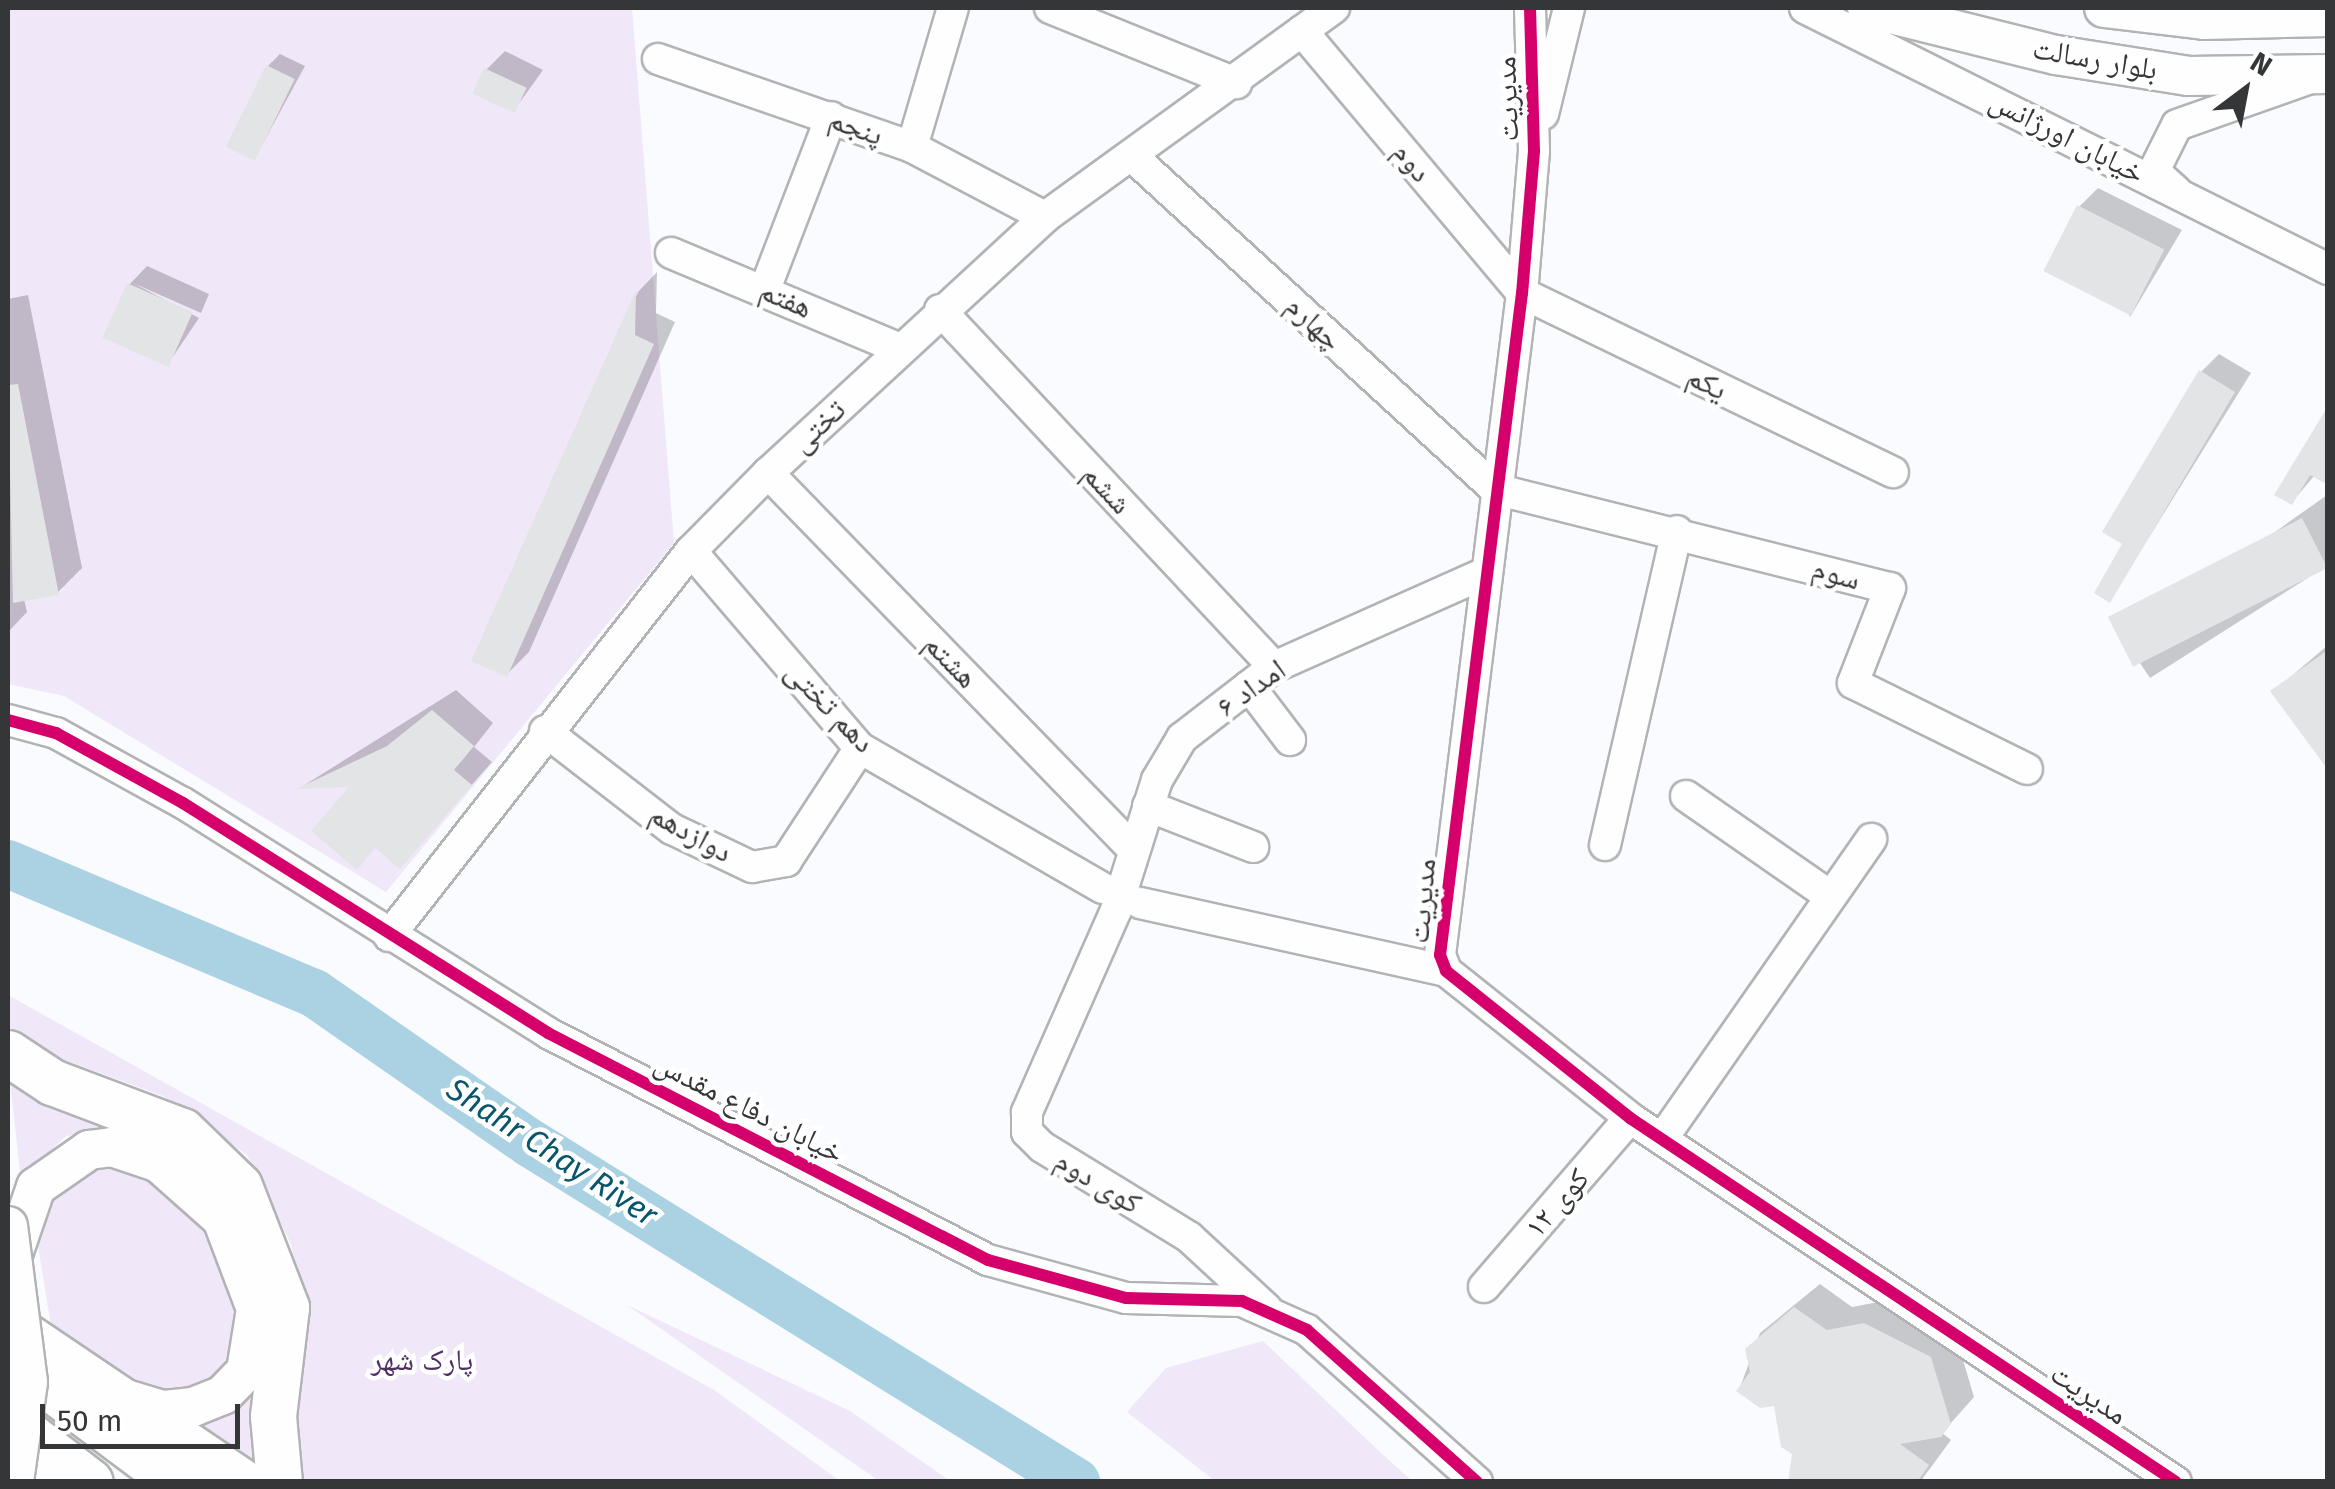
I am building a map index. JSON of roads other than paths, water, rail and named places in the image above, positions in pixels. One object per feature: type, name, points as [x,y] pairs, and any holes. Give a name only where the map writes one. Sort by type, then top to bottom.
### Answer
[{"type":"highway","points":[[8,1053],[52,1082],[182,1131],[239,1186],[286,1307],[273,1416],[278,1482]]},
{"type":"highway","points":[[8,1324],[242,1482]]},
{"type":"highway","points":[[8,1358],[176,1482]]},
{"type":"highway","points":[[8,1419],[65,1474]]},
{"type":"main road","name":"بلوار رسالت","points":[[1867,8],[2056,55],[2189,76],[2320,76]]},
{"type":"main road","name":"بلوار رسالت","points":[[2104,8],[2204,20],[2328,18]]},
{"type":"main road","points":[[14,1482],[28,1382],[10,1240],[36,1187],[89,1150],[112,1147],[159,1163],[222,1219],[256,1310],[246,1370],[223,1395],[193,1406],[162,1410],[112,1394]]},
{"type":"main road","points":[[8,1458],[65,1474]]},
{"type":"street","points":[[912,147],[953,8]]},
{"type":"street","points":[[1050,8],[1236,84]]},
{"type":"street","name":"تختی","points":[[390,936],[545,731],[691,551],[768,472],[940,310],[1045,218],[1236,84],[1334,8]]},
{"type":"street","name":"مدیریت","points":[[1530,8],[1534,152],[1522,293],[1483,574],[1440,954],[1446,971],[1630,1118],[2176,1482]]},
{"type":"street","name":"مدیریت","points":[[1534,152],[1568,8]]},
{"type":"street","name":"خیابان اورژانس","points":[[1805,8],[2328,269]]},
{"type":"street","name":"دوم","points":[[1302,32],[1522,293]]},
{"type":"street","name":"پنجم","points":[[658,60],[912,147],[1045,218]]},
{"type":"street","points":[[2182,196],[2154,171],[2177,126],[2320,76]]},
{"type":"street","points":[[766,289],[832,117]]},
{"type":"street","name":"چهارم","points":[[1134,157],[1495,489]]},
{"type":"street","name":"هفتم","points":[[671,253],[766,289],[900,349]]},
{"type":"street","name":"یکم","points":[[1522,293],[1893,472]]},
{"type":"street","name":"ششم","points":[[940,310],[1274,667]]},
{"type":"street","name":"هشتم","points":[[768,472],[1133,850]]},
{"type":"street","name":"سوم","points":[[1495,489],[1677,531],[1890,588],[1854,683],[2028,769]]},
{"type":"street","points":[[1604,844],[1677,531]]},
{"type":"street","name":"دهم تختی","points":[[691,551],[860,748],[1121,897],[1446,971]]},
{"type":"street","name":"امداد ۶","points":[[1121,897],[1148,806],[1182,738],[1274,667],[1483,574]]},
{"type":"street","points":[[1249,686],[1290,740]]},
{"type":"street","name":"خیابان دفاع مقدس","points":[[8,720],[56,733],[182,803],[548,1033],[988,1260],[1126,1298],[1242,1301],[1273,1315],[1365,1376],[1477,1482]]},
{"type":"street","name":"دوازدهم","points":[[545,731],[672,829],[752,866],[786,861],[860,748]]},
{"type":"street","points":[[1686,796],[1830,896]]},
{"type":"street","points":[[1148,806],[1253,847]]},
{"type":"street","points":[[1662,1139],[1871,839]]},
{"type":"street","name":"کوی دوم","points":[[1121,897],[1026,1112],[1027,1132],[1189,1237],[1273,1315]]},
{"type":"street","name":"کوی ۱۲","points":[[1484,1287],[1630,1118]]},
{"type":"waterway","name":"Shahr Chay River","points":[[8,864],[314,993],[530,1143],[1076,1482]]},
{"type":"park label","name":"پارک شهر","points":[[422,1360]]}]
